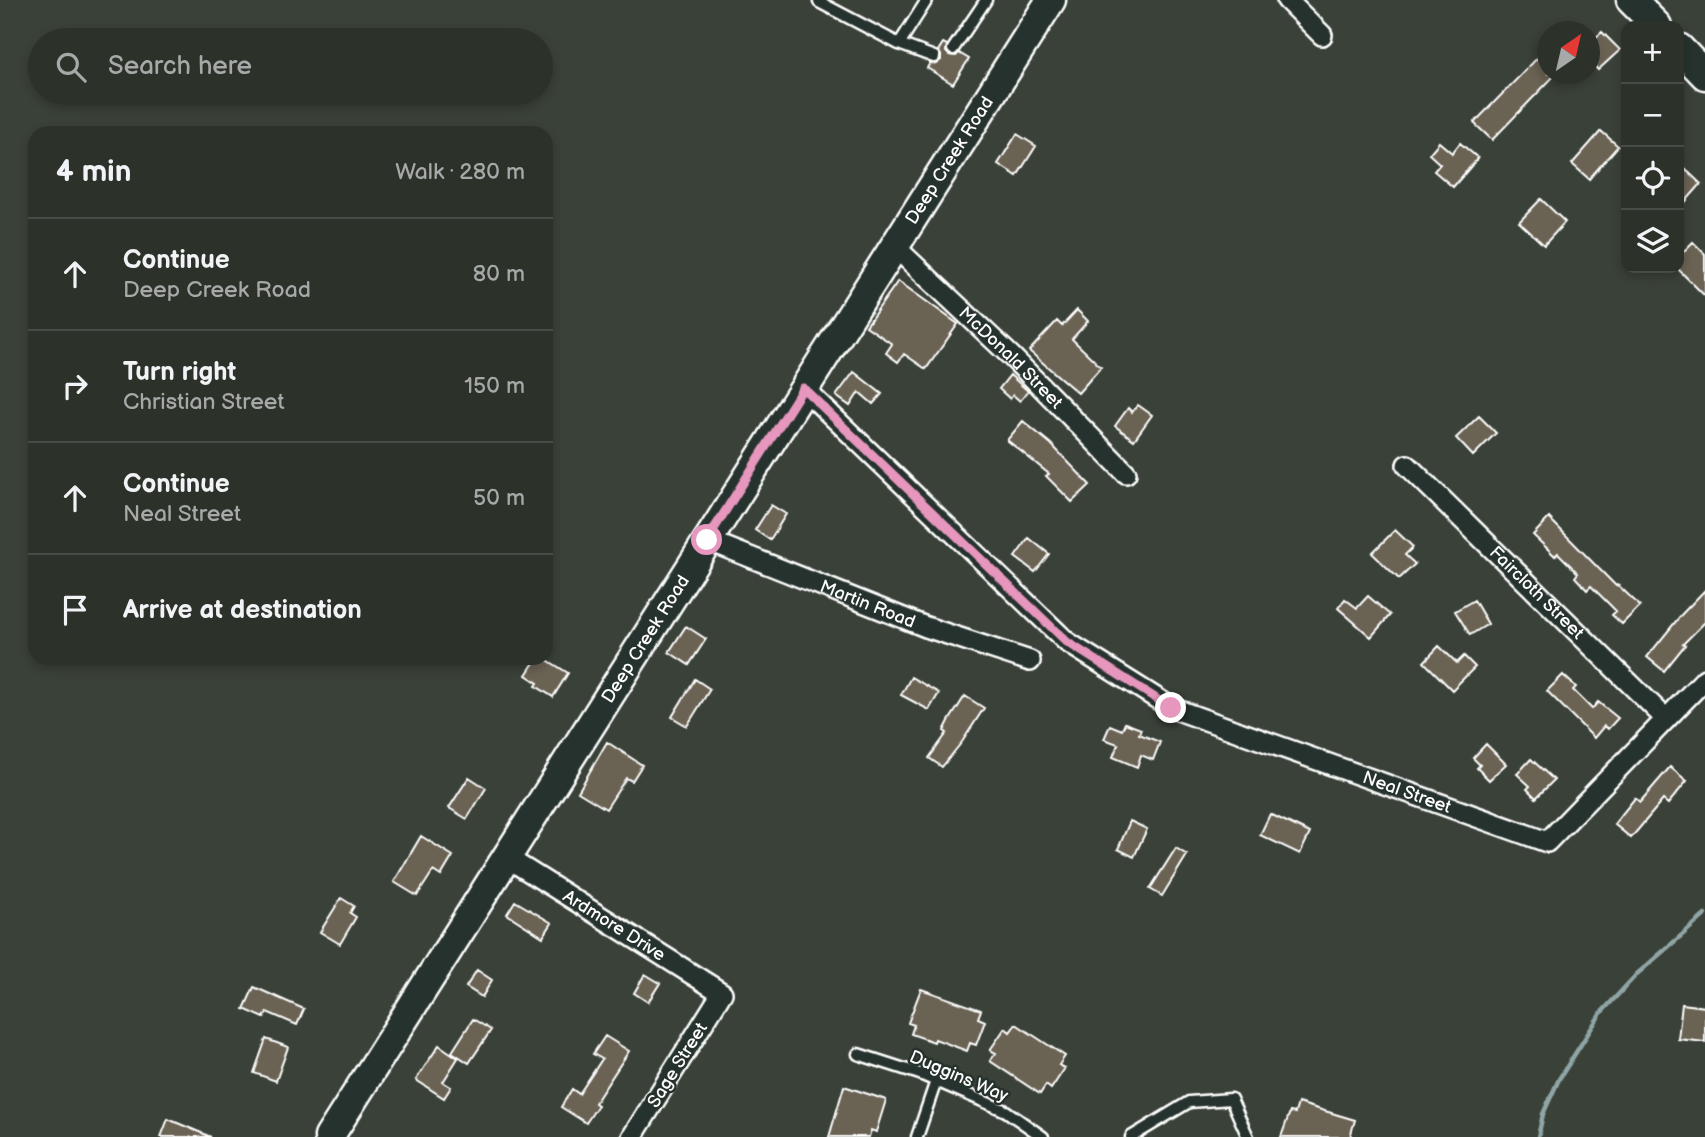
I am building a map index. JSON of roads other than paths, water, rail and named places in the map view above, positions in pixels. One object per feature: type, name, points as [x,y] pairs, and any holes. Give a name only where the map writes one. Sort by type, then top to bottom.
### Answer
[{"type":"street","name":"Deep Creek Road","points":[[329,1137],[1051,0]]},
{"type":"street","points":[[1287,0],[1322,35]]},
{"type":"street","points":[[1631,0],[1652,21]]},
{"type":"street","points":[[1684,53],[1705,75]]},
{"type":"street","name":"McDonald Street","points":[[893,246],[1011,356],[1126,473]]},
{"type":"street","name":"Neal Street","points":[[803,388],[1067,642],[1171,708],[1547,842],[1705,679]]},
{"type":"street","name":"Faircloth Street","points":[[1407,465],[1666,719]]},
{"type":"street","name":"Martin Road","points":[[707,540],[926,627],[1030,661]]},
{"type":"street","name":"Ardmore Drive","points":[[506,857],[722,993]]},
{"type":"street","name":"Sage Street","points":[[632,1137],[722,993]]},
{"type":"lane","points":[[899,44],[927,0]]},
{"type":"lane","points":[[953,49],[986,0]]},
{"type":"lane","points":[[819,2],[899,44],[934,57]]},
{"type":"lane","name":"Duggins Way","points":[[858,1054],[936,1081],[1006,1111],[1043,1137]]},
{"type":"lane","points":[[917,1137],[936,1081]]},
{"type":"lane","points":[[1131,1137],[1189,1102],[1231,1099],[1248,1137]]},
{"type":"waterway","points":[[1538,1137],[1543,1114],[1559,1079],[1601,1013],[1637,974],[1705,915]]}]
